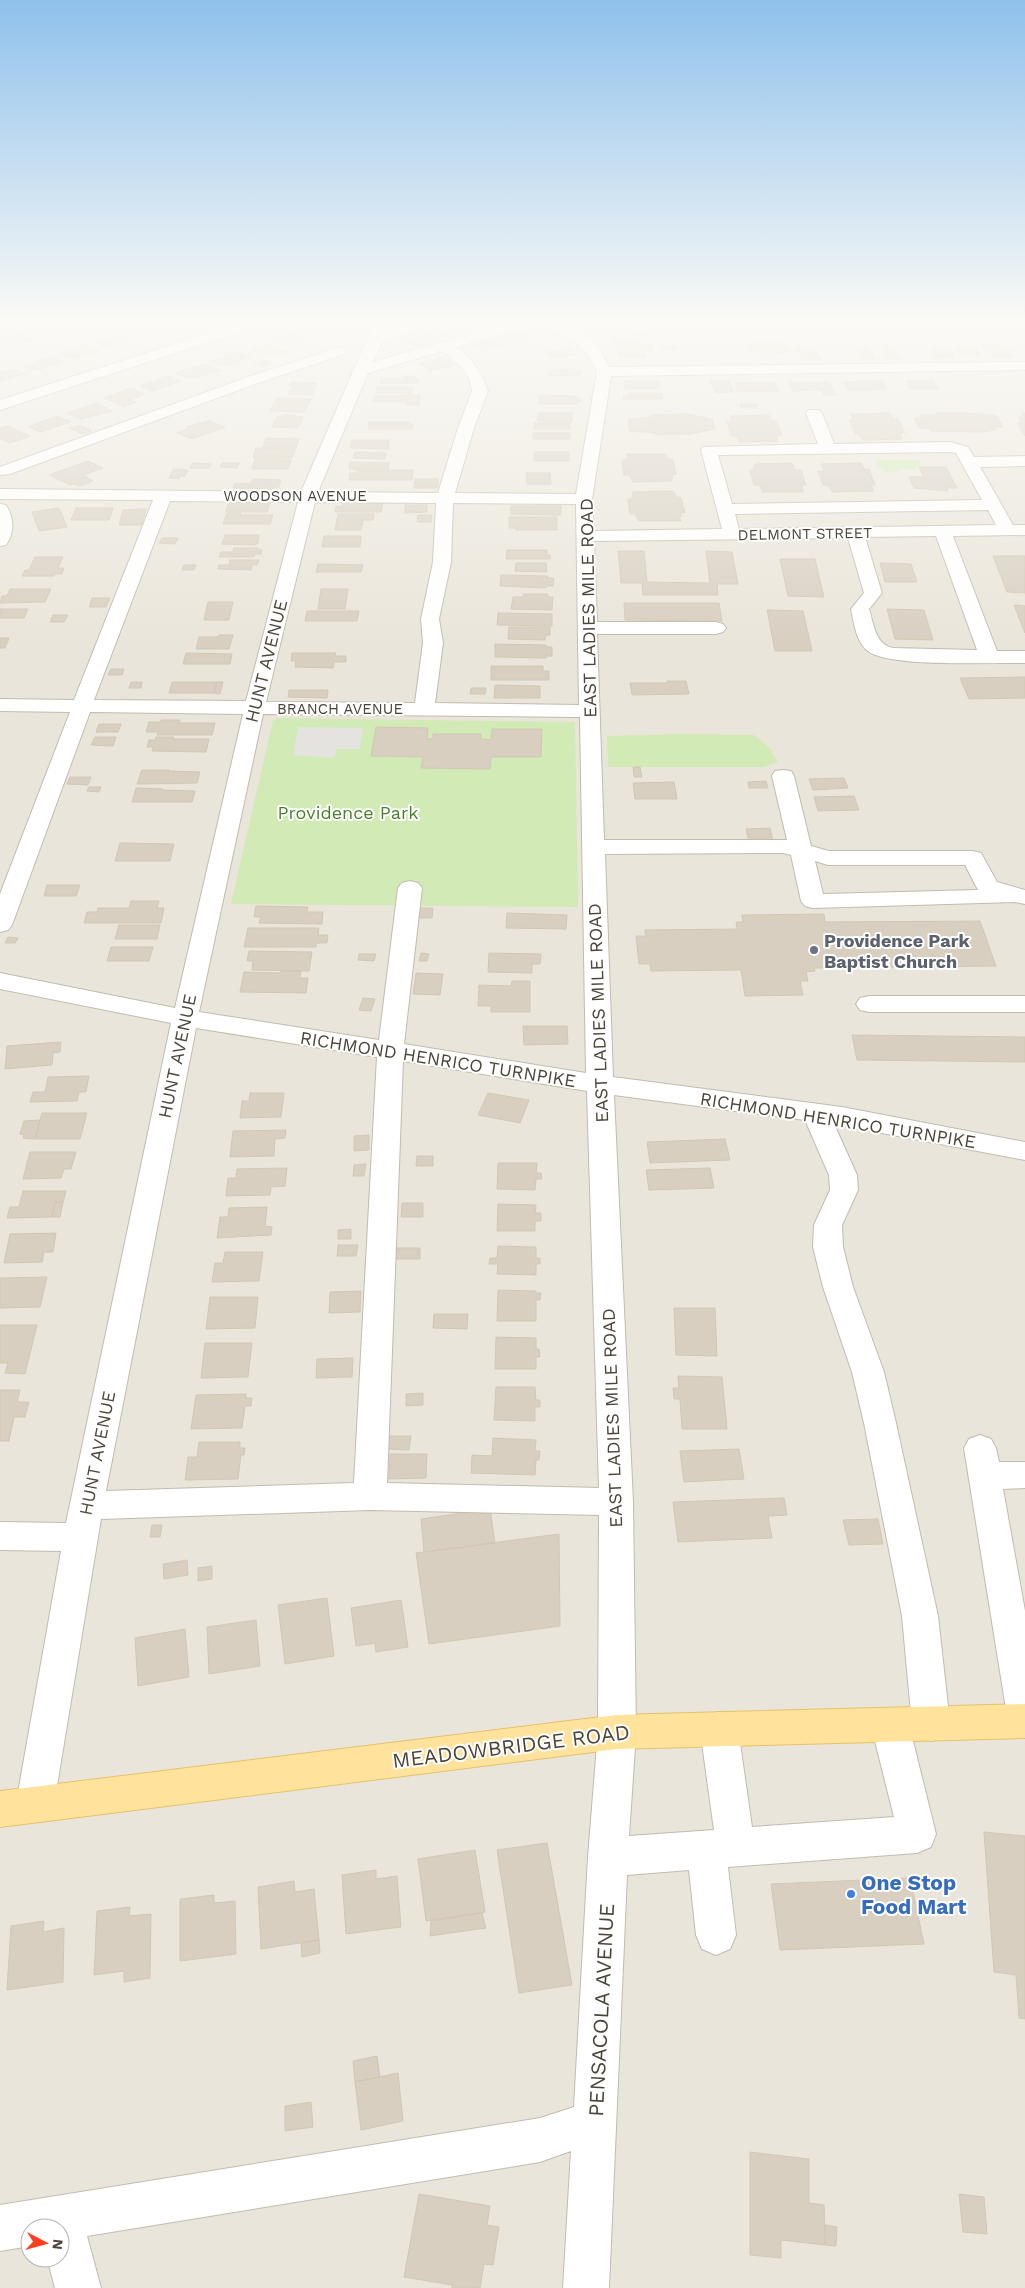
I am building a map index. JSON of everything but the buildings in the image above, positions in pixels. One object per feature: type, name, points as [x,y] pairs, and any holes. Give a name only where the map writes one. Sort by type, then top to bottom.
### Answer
[{"type":"main road","name":"MEADOWBRIDGE ROAD","points":[[18,1807],[617,1732],[1025,1721]]},
{"type":"street","points":[[0,541],[5,524],[2,499],[2,470],[109,432]]},
{"type":"street","name":"HUNT AVENUE","points":[[18,1807],[83,1521],[185,1018],[254,708],[308,495],[335,432]]},
{"type":"street","points":[[424,710],[433,643],[430,619],[443,555],[445,497],[465,432]]},
{"type":"street","name":"EAST LADIES MILE ROAD","points":[[595,432],[584,499],[600,1084],[616,1502],[617,1732]]},
{"type":"street","points":[[822,432],[828,448]]},
{"type":"street","points":[[732,534],[709,450],[950,447],[962,450],[994,505],[1016,530]]},
{"type":"street","points":[[968,462],[1025,461]]},
{"type":"street","points":[[0,924],[164,495]]},
{"type":"street","name":"WOODSON AVENUE","points":[[2,499],[164,495],[308,495],[584,499]]},
{"type":"street","points":[[973,505],[986,531]]},
{"type":"street","points":[[725,508],[994,505]]},
{"type":"street","name":"DELMONT STREET","points":[[586,536],[1016,530]]},
{"type":"street","points":[[943,532],[989,656]]},
{"type":"street","points":[[855,533],[873,593],[860,609],[870,645],[880,651],[895,655],[1025,657]]},
{"type":"street","points":[[588,628],[716,628]]},
{"type":"street","name":"BRANCH AVENUE","points":[[0,706],[589,711]]},
{"type":"street","points":[[783,776],[812,901],[1022,896]]},
{"type":"street","points":[[593,847],[784,846],[828,858],[973,858],[988,887],[1022,896]]},
{"type":"street","points":[[370,1496],[390,1052],[410,888]]},
{"type":"street","name":"RICHMOND HENRICO TURNPIKE","points":[[0,981],[185,1018],[600,1084],[815,1113],[1025,1151]]},
{"type":"street","points":[[869,1004],[1025,1004]]},
{"type":"street","points":[[815,1113],[843,1175],[844,1190],[828,1225],[828,1247],[838,1287],[868,1372],[882,1433],[920,1616],[932,1724]]},
{"type":"street","points":[[1025,1475],[983,1462],[1025,1715]]},
{"type":"street","points":[[0,1536],[83,1521],[370,1496],[616,1502]]},
{"type":"street","points":[[608,1858],[917,1834],[890,1725]]},
{"type":"street","points":[[716,1935],[722,1849],[719,1729]]},
{"type":"street","name":"PENSACOLA AVENUE","points":[[586,2288],[608,1858],[617,1732]]},
{"type":"street","points":[[60,2218],[540,2140],[595,2121]]},
{"type":"street","points":[[0,2228],[20,2225]]},
{"type":"street","points":[[70,2257],[78,2288]]},
{"type":"shaded area","points":[[0,432],[1025,432],[1025,2288],[0,2288]]},
{"type":"shaded area","points":[[298,727],[363,728],[359,749],[337,749],[334,758],[293,755]]},
{"type":"green space","points":[[920,460],[921,465],[914,470],[900,469],[900,471],[886,473],[876,465],[876,461]]},
{"type":"green space","name":"Providence Park","points":[[277,718],[575,722],[578,907],[231,904],[273,720]]},
{"type":"green space","points":[[754,735],[769,747],[778,762],[764,767],[608,767],[607,736]]},
{"type":"place","name":"Providence Park Baptist Church","points":[[814,950]]},
{"type":"place","name":"One Stop Food Mart","points":[[851,1894]]}]
